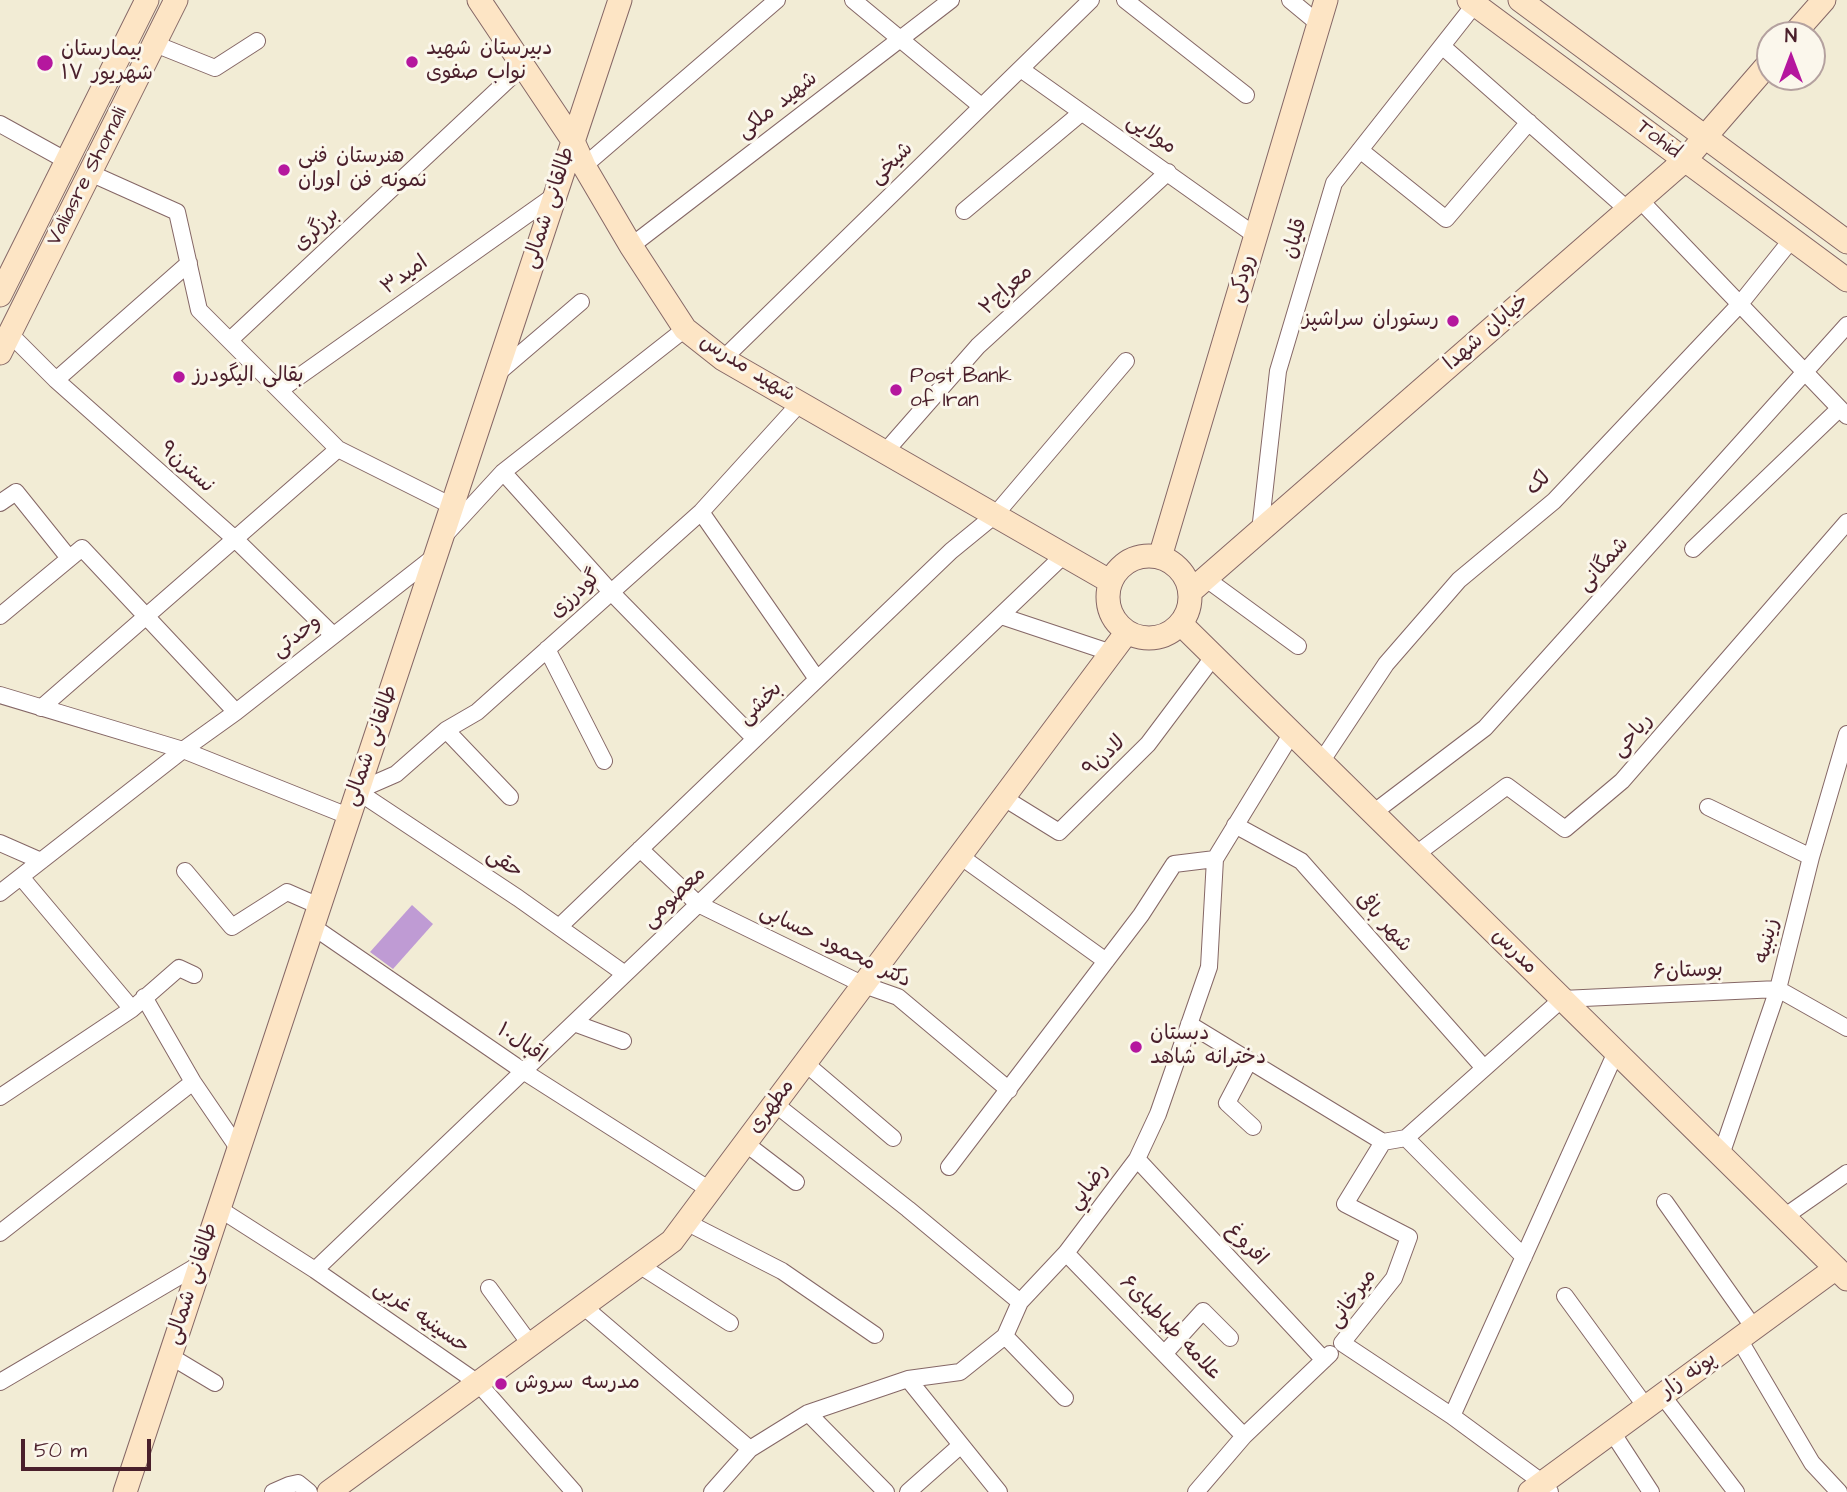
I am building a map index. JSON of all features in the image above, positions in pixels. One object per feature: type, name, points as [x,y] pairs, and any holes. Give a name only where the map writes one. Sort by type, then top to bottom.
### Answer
[{"type":"street","name":"Valiasre Shomali","points":[[0,295],[148,0]]},
{"type":"street","name":"Valiasre Shomali","points":[[5,344],[177,0]]},
{"type":"street","name":"شهید مدرس","points":[[479,0],[572,139],[584,166],[631,246],[685,329],[723,359],[1111,582]]},
{"type":"street","name":"طالقانی شمالی","points":[[125,1492],[620,0]]},
{"type":"street","points":[[584,166],[777,0]]},
{"type":"street","points":[[853,0],[981,106]]},
{"type":"street","name":"شهید ملکی","points":[[631,246],[951,0]]},
{"type":"street","name":"شیخی","points":[[723,359],[1091,0]]},
{"type":"street","points":[[1125,0],[1246,94]]},
{"type":"street","points":[[1290,0],[1319,24]]},
{"type":"street","name":"رودکی","points":[[1160,557],[1326,0]]},
{"type":"street","name":"Tohid","points":[[1520,0],[1847,242]]},
{"type":"street","points":[[1805,21],[1824,0]]},
{"type":"street","name":"Tohid","points":[[1472,2],[1847,279]]},
{"type":"street","name":"قلیان","points":[[1259,531],[1278,371],[1334,183],[1442,46],[1472,2]]},
{"type":"street","points":[[155,44],[215,68],[257,41]]},
{"type":"street","points":[[1442,46],[1529,122],[1634,204],[1740,304],[1843,412],[1693,549]]},
{"type":"street","name":"برزگری","points":[[230,340],[524,65]]},
{"type":"street","name":"مولایی","points":[[1022,69],[1256,236]]},
{"type":"street","name":"خیابان شهدا","points":[[1198,585],[1685,160],[1756,78]]},
{"type":"street","points":[[964,211],[1081,113]]},
{"type":"street","points":[[1360,150],[1446,219],[1529,122]]},
{"type":"street","points":[[0,124],[67,161]]},
{"type":"street","name":"معراج۲","points":[[885,452],[978,346],[1168,172]]},
{"type":"street","points":[[90,173],[177,212],[200,310],[338,449],[452,506]]},
{"type":"street","name":"امید۳","points":[[280,390],[555,195]]},
{"type":"street","name":"لک","points":[[1321,762],[1386,664],[1459,580],[1554,501],[1740,304],[1791,239]]},
{"type":"street","points":[[56,380],[189,262]]},
{"type":"street","points":[[496,374],[581,302]]},
{"type":"street","name":"شمگانی","points":[[1373,813],[1485,728],[1847,325]]},
{"type":"street","name":"وحدتی","points":[[0,893],[333,635],[438,547],[503,472],[685,329]]},
{"type":"street","name":"نسترن۹","points":[[5,344],[56,380],[235,540],[333,635]]},
{"type":"street","name":"بخشی","points":[[559,927],[951,551],[995,515],[1126,361]]},
{"type":"street","name":"گودرزی","points":[[357,791],[396,774],[446,730],[477,712],[701,512],[800,403]]},
{"type":"street","points":[[41,708],[338,449]]},
{"type":"street","points":[[503,472],[611,592],[755,739]]},
{"type":"street","points":[[0,503],[16,492],[69,558]]},
{"type":"street","points":[[701,512],[817,679]]},
{"type":"street","name":"ریاحی","points":[[1415,855],[1507,786],[1565,829],[1622,781],[1847,522]]},
{"type":"street","points":[[0,616],[82,548],[236,712]]},
{"type":"street","name":"معصومی","points":[[315,1270],[1064,555]]},
{"type":"street","points":[[1198,585],[1188,614],[1181,624],[1162,637],[1138,637],[1128,632],[1112,616],[1108,593],[1111,582],[1125,563],[1136,558],[1160,557],[1180,569],[1187,579],[1198,585],[1298,646]]},
{"type":"street","points":[[1001,616],[1112,653]]},
{"type":"street","name":"مدرس","points":[[1181,624],[1784,1217],[1843,1269]]},
{"type":"street","name":"مطهری","points":[[329,1492],[672,1241],[1128,632]]},
{"type":"street","points":[[547,649],[604,761]]},
{"type":"street","name":"لادن۹","points":[[1004,798],[1059,832],[1148,744],[1214,656]]},
{"type":"street","points":[[0,695],[183,750],[348,816]]},
{"type":"street","points":[[446,730],[510,797]]},
{"type":"street","name":"رضایي","points":[[712,1492],[750,1449],[808,1413],[908,1380],[960,1372],[1005,1336],[1020,1302],[1066,1253],[1137,1159],[1158,1114],[1209,967],[1215,859],[1292,733]]},
{"type":"street","name":"زینبیه","points":[[1721,1155],[1778,989],[1811,858],[1847,734]]},
{"type":"street","name":"حقی","points":[[357,791],[625,974]]},
{"type":"street","points":[[1708,807],[1811,858]]},
{"type":"street","name":"شهر بافی","points":[[1235,825],[1301,861],[1484,1068]]},
{"type":"street","points":[[0,843],[41,861]]},
{"type":"street","name":"دکتر محمود حسابی","points":[[640,849],[698,904],[864,985],[898,997],[1009,1090]]},
{"type":"street","points":[[960,856],[1106,961]]},
{"type":"street","points":[[949,1167],[1142,915],[1174,864],[1215,859]]},
{"type":"street","name":"اقبال۱۰","points":[[185,871],[232,927],[287,892],[523,1071],[710,1190]]},
{"type":"street","points":[[21,877],[132,1009]]},
{"type":"street","points":[[0,1097],[132,1009],[179,968],[194,975]]},
{"type":"street","points":[[1778,989],[1847,1028]]},
{"type":"street","name":"بوستان۶","points":[[1562,999],[1778,989]]},
{"type":"street","points":[[144,996],[193,1082],[239,1148]]},
{"type":"street","points":[[1189,1024],[1383,1142],[1406,1138],[1562,999]]},
{"type":"street","points":[[574,1023],[623,1041]]},
{"type":"street","points":[[1452,1416],[1616,1052]]},
{"type":"street","points":[[1249,1060],[1227,1103],[1253,1127]]},
{"type":"street","points":[[805,1063],[893,1138]]},
{"type":"street","points":[[0,1233],[193,1082]]},
{"type":"street","points":[[775,1104],[1020,1302]]},
{"type":"street","points":[[1406,1138],[1524,1257]]},
{"type":"street","name":"میرخانی","points":[[1383,1142],[1345,1204],[1409,1237],[1394,1278],[1342,1343],[1452,1416],[1541,1489]]},
{"type":"street","points":[[745,1143],[796,1182]]},
{"type":"street","name":"افروغ","points":[[1137,1159],[1324,1360]]},
{"type":"street","points":[[1784,1217],[1847,1173]]},
{"type":"street","points":[[1665,1202],[1747,1334],[1812,1463],[1839,1492]]},
{"type":"street","name":"حسینیه غربی","points":[[218,1208],[315,1270],[478,1383],[574,1492]]},
{"type":"street","points":[[686,1222],[782,1271],[876,1335]]},
{"type":"street","name":"علامه طباطبای۶","points":[[1066,1253],[1244,1436]]},
{"type":"street","points":[[0,1382],[202,1263]]},
{"type":"street","points":[[639,1265],[730,1323]]},
{"type":"street","name":"پونه زار","points":[[1541,1489],[1654,1401],[1843,1269]]},
{"type":"street","points":[[489,1288],[530,1344]]},
{"type":"street","points":[[1565,1296],[1736,1492]]},
{"type":"street","points":[[583,1306],[750,1449]]},
{"type":"street","points":[[1165,1353],[1203,1311],[1230,1338]]},
{"type":"street","points":[[1005,1336],[1065,1398]]},
{"type":"street","points":[[1196,1492],[1244,1436],[1342,1343]]},
{"type":"street","points":[[170,1356],[215,1383]]},
{"type":"street","points":[[908,1380],[999,1492]]},
{"type":"street","points":[[808,1413],[886,1492]]},
{"type":"street","points":[[1612,1432],[1651,1492]]},
{"type":"street","points":[[908,1492],[961,1445]]},
{"type":"street","points":[[273,1492],[298,1483],[309,1492]]},
{"type":"building","points":[[412,905],[433,924],[393,969],[370,952]]},
{"type":"place","name":"دبیرستان شهید نواب صفوی","points":[[412,62]]},
{"type":"place","name":"بیمارستان ۱۷ شهریور","points":[[45,63]]},
{"type":"place","name":"هنرستان فنی نمونه فن اوران","points":[[284,170]]},
{"type":"place","name":"رستوران سراشپز","points":[[1453,321]]},
{"type":"place","name":"بقالی الیگودرز","points":[[179,377]]},
{"type":"place","name":"Post Bank of Iran","points":[[896,390]]},
{"type":"place","name":"دبستان دخترانه شاهد","points":[[1136,1047]]},
{"type":"place","name":"مدرسه سروش","points":[[501,1384]]}]
